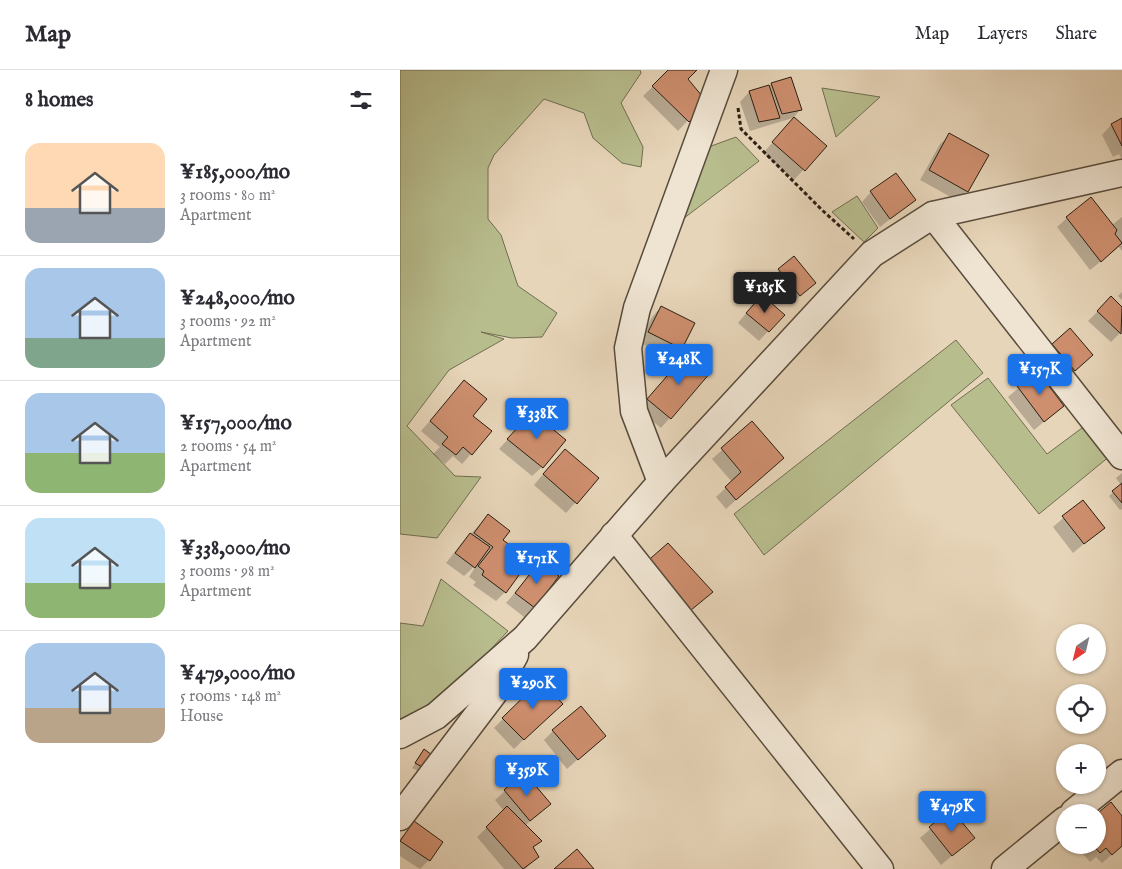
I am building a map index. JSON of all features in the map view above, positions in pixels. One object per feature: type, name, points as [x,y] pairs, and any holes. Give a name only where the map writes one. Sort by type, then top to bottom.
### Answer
[{"type":"street","points":[[660,482],[634,411],[628,348],[637,308],[724,70]]},
{"type":"street","points":[[400,735],[436,716],[525,638],[660,482],[872,254],[933,215],[1122,174]]},
{"type":"street","points":[[933,215],[1122,456]]},
{"type":"street","points":[[614,535],[880,869]]},
{"type":"street","points":[[400,817],[494,693],[525,638]]},
{"type":"street","points":[[1084,804],[1122,773]]},
{"type":"street","points":[[1005,869],[1056,827]]},
{"type":"path","points":[[738,102],[741,129],[822,210],[872,254]]},
{"type":"green space","points":[[400,70],[640,70],[641,73],[621,103],[643,147],[641,167],[622,163],[593,138],[584,113],[544,99],[494,155],[488,168],[488,219],[501,235],[518,286],[557,313],[542,337],[512,338],[481,332],[504,339],[449,370],[407,426],[455,476],[481,477],[437,538],[400,534]]},
{"type":"green space","points":[[822,88],[880,97],[836,137]]},
{"type":"green space","points":[[736,137],[759,161],[675,225],[703,149]]},
{"type":"green space","points":[[857,196],[878,228],[864,242],[832,212]]},
{"type":"green space","points":[[956,340],[983,373],[764,555],[734,514]]},
{"type":"green space","points":[[988,378],[1047,454],[1086,425],[1110,456],[1039,514],[951,405]]},
{"type":"green space","points":[[441,579],[508,631],[432,711],[400,724],[400,623],[423,626]]},
{"type":"building","points":[[668,70],[697,70],[688,79],[707,102],[689,122],[652,86]]},
{"type":"building","points":[[791,77],[802,110],[782,114],[771,83]]},
{"type":"building","points":[[769,85],[780,118],[759,122],[749,91]]},
{"type":"building","points":[[794,117],[827,146],[805,171],[772,142]]},
{"type":"building","points":[[1122,118],[1122,146],[1111,124]]},
{"type":"building","points":[[949,133],[989,155],[968,192],[929,170]]},
{"type":"building","points":[[896,173],[916,200],[890,219],[870,191]]},
{"type":"building","points":[[1091,197],[1117,230],[1115,234],[1122,243],[1101,262],[1066,217]]},
{"type":"building","points":[[794,256],[816,283],[800,296],[778,269]]},
{"type":"building","points":[[762,295],[785,315],[769,332],[746,313]]},
{"type":"building","points":[[1111,296],[1122,307],[1121,334],[1097,311]]},
{"type":"building","points":[[661,306],[695,323],[682,349],[648,332]]},
{"type":"building","points":[[1070,328],[1093,355],[1075,371],[1052,344]]},
{"type":"building","points":[[687,353],[710,373],[671,419],[647,399]]},
{"type":"building","points":[[1037,370],[1064,406],[1044,422],[1017,386]]},
{"type":"building","points":[[464,380],[487,399],[473,416],[492,431],[472,455],[463,447],[456,455],[442,444],[448,437],[430,421]]},
{"type":"building","points":[[532,412],[566,440],[543,468],[507,439]]},
{"type":"building","points":[[752,421],[784,458],[736,500],[725,487],[741,472],[721,448]]},
{"type":"building","points":[[565,449],[599,478],[577,504],[543,474]]},
{"type":"building","points":[[1122,483],[1122,503],[1112,491]]},
{"type":"building","points":[[1083,500],[1105,528],[1084,544],[1062,516]]},
{"type":"building","points":[[488,514],[510,531],[503,540],[530,560],[506,593],[482,575],[484,571],[478,566],[493,547],[474,533]]},
{"type":"building","points":[[470,533],[490,547],[475,568],[455,553]]},
{"type":"building","points":[[668,543],[713,592],[685,615],[643,565]]},
{"type":"building","points":[[540,561],[559,576],[535,608],[515,593]]},
{"type":"building","points":[[541,680],[563,704],[524,740],[502,718]]},
{"type":"building","points":[[581,706],[606,736],[578,760],[552,730]]},
{"type":"building","points":[[424,749],[432,755],[424,768],[415,763]]},
{"type":"building","points":[[524,772],[551,804],[530,821],[504,790]]},
{"type":"building","points":[[1111,802],[1122,816],[1122,846],[1112,855],[1106,848],[1106,806]]},
{"type":"building","points":[[507,806],[542,841],[533,847],[539,857],[523,869],[486,827]]},
{"type":"building","points":[[951,809],[975,838],[952,856],[929,827]]},
{"type":"building","points":[[414,821],[443,842],[430,861],[400,841]]},
{"type":"building","points":[[577,849],[594,869],[554,869]]}]
